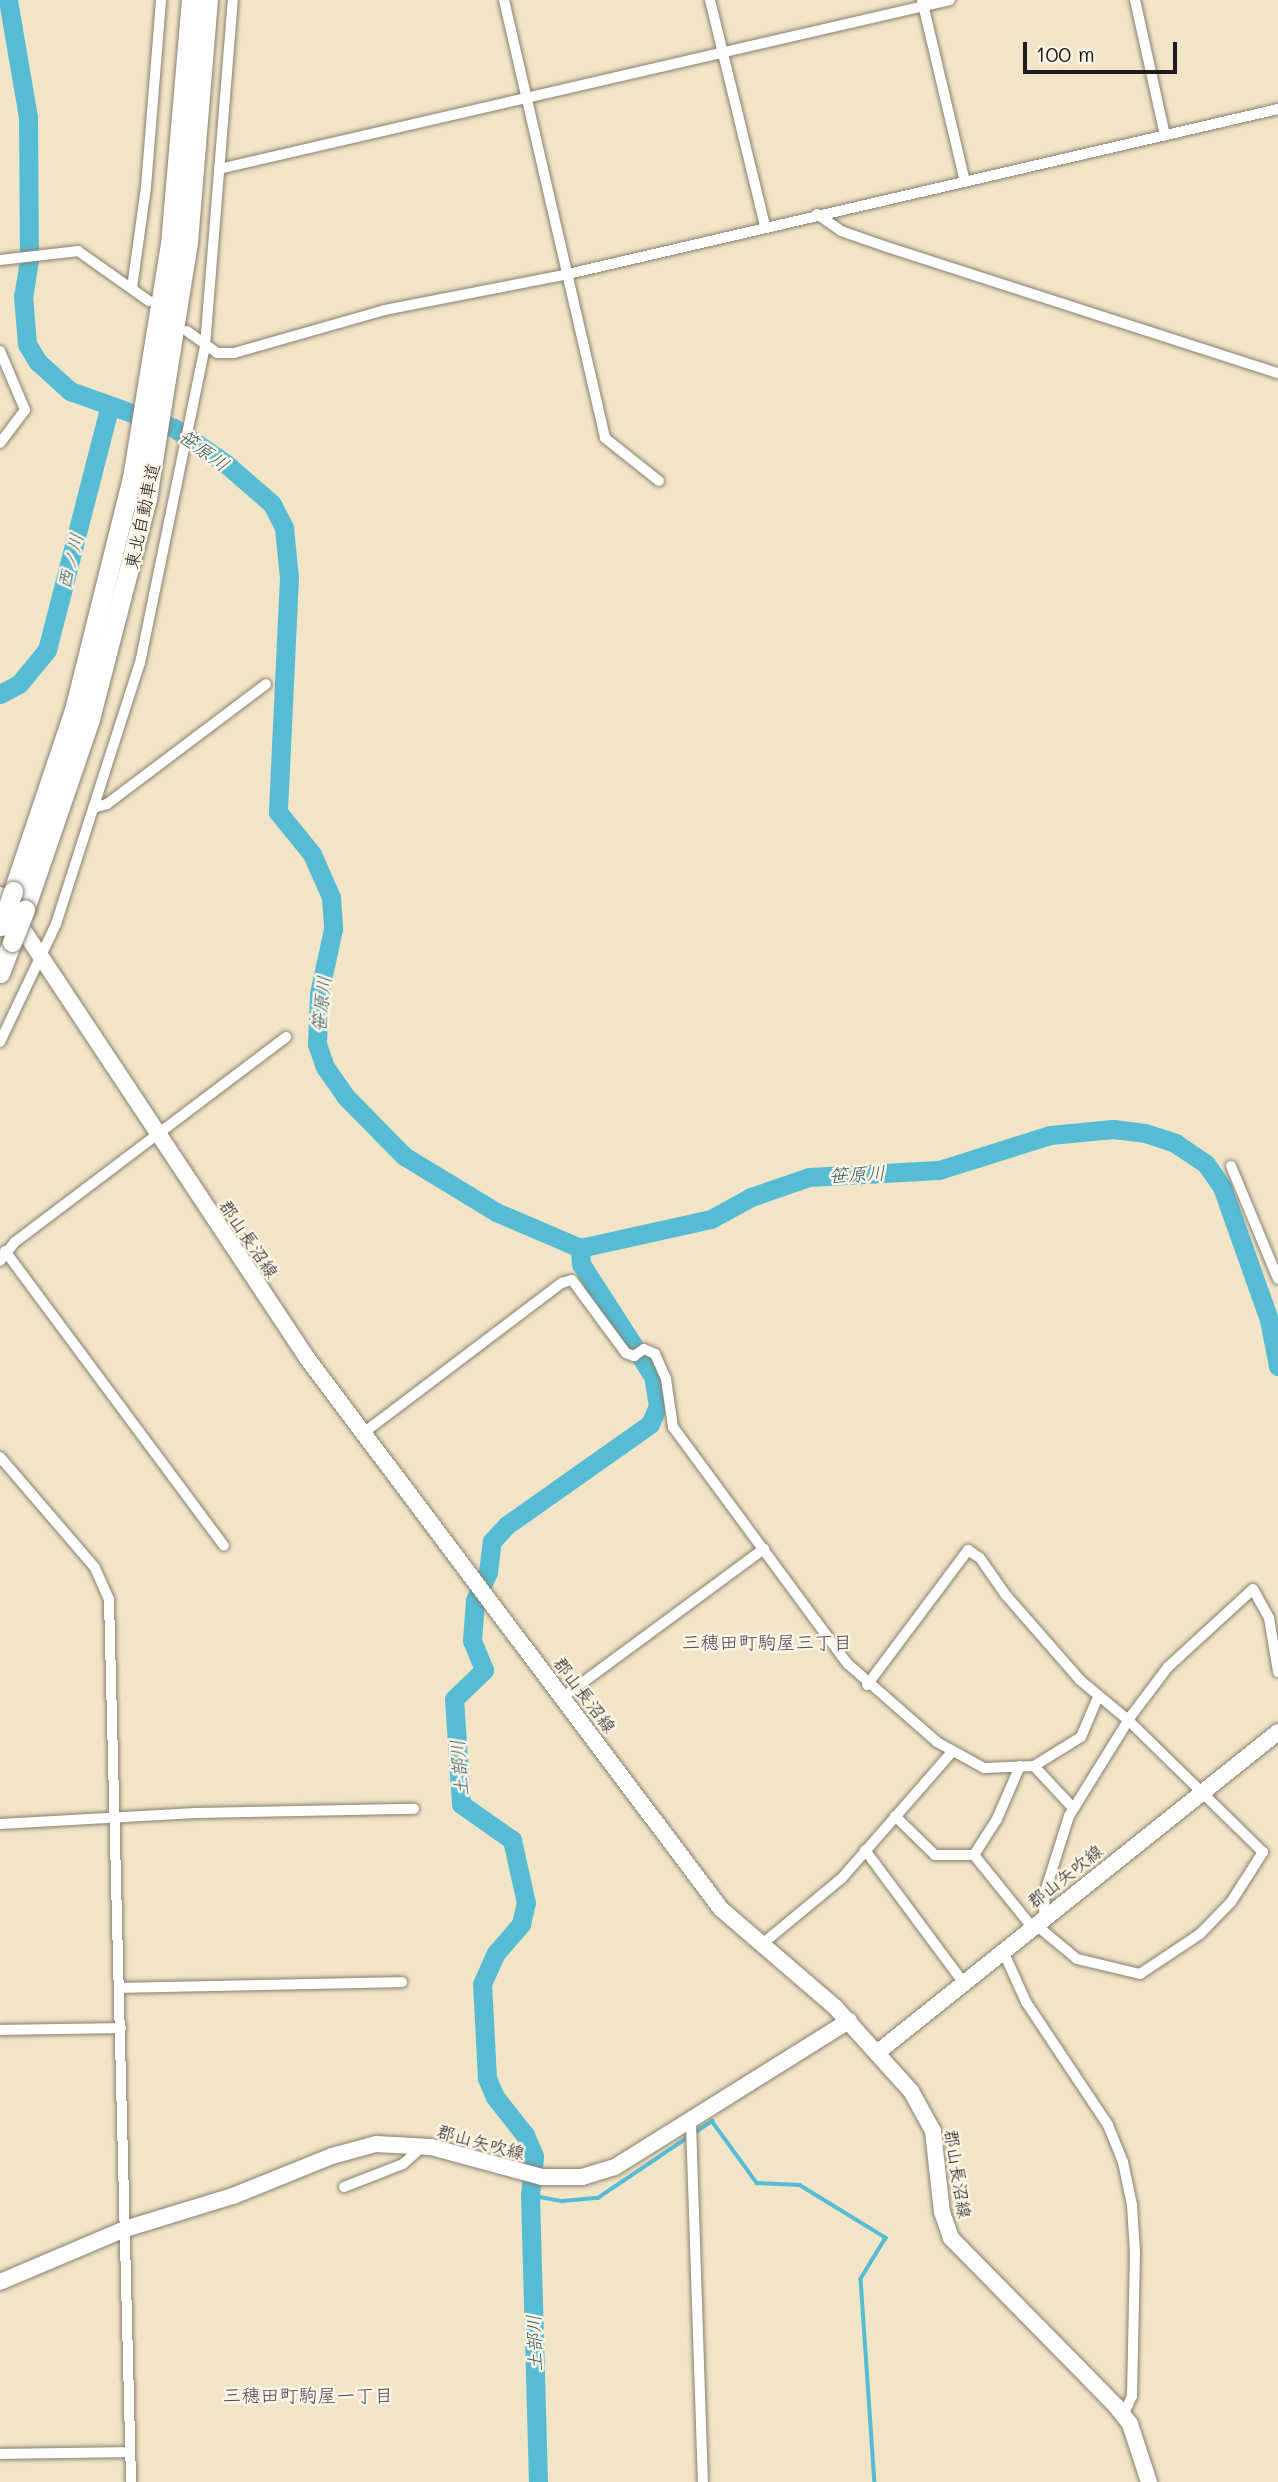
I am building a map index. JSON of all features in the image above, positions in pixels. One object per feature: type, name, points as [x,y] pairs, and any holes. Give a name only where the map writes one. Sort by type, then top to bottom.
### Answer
[{"type":"highway","name":"東北自動車道","points":[[0,973],[7,893],[74,710],[132,478],[152,370],[177,185],[191,0]]},
{"type":"highway","name":"東北自動車道","points":[[4,932],[25,909],[90,719],[147,498],[167,389],[195,184],[208,0]]},
{"type":"main road","name":"郡山長沼線","points":[[7,893],[40,959],[156,1137],[362,1434],[721,1909],[849,2021],[878,2052],[930,2121],[942,2212],[951,2238],[1124,2415],[1149,2482]]},
{"type":"main road","name":"郡山矢吹線","points":[[878,2052],[1278,1732]]},
{"type":"main road","name":"郡山矢吹線","points":[[0,2282],[125,2229],[233,2196],[332,2155],[376,2144],[422,2147],[514,2171],[567,2179],[615,2167],[691,2123],[849,2021]]},
{"type":"street","points":[[132,288],[146,187],[162,0]]},
{"type":"street","points":[[0,1042],[40,959],[140,663],[188,414],[205,346],[233,0]]},
{"type":"street","points":[[504,0],[605,438],[659,481]]},
{"type":"street","points":[[710,0],[765,226]]},
{"type":"street","points":[[219,169],[722,53],[923,3],[950,0]]},
{"type":"street","points":[[1135,0],[1165,135]]},
{"type":"street","points":[[923,3],[965,181]]},
{"type":"street","points":[[187,331],[216,353],[234,353],[385,310],[568,274],[765,226],[1278,109]]},
{"type":"street","points":[[817,214],[841,231],[884,246],[1278,373]]},
{"type":"street","points":[[1,260],[60,252],[86,254],[149,301]]},
{"type":"street","points":[[0,351],[25,410],[0,443]]},
{"type":"street","points":[[93,808],[107,804],[266,684]]},
{"type":"street","points":[[225,1546],[3,1256],[286,1037]]},
{"type":"street","points":[[1231,1166],[1278,1279]]},
{"type":"street","points":[[362,1434],[568,1280],[590,1300],[626,1353],[655,1354],[666,1379],[673,1427],[867,1685],[951,1753],[984,1768],[1034,1766],[1081,1737],[1098,1697]]},
{"type":"street","points":[[0,1457],[95,1568],[108,1594],[131,2482]]},
{"type":"street","points":[[563,1697],[764,1549]]},
{"type":"street","points":[[867,1685],[968,1550],[980,1558],[1005,1594],[1098,1697],[1128,1720],[1263,1852],[1249,1868],[1231,1902],[1200,1934],[1158,1965],[1130,1975],[1067,1953],[974,1855],[935,1855],[895,1816]]},
{"type":"street","points":[[1037,1923],[1073,1808],[1128,1720],[1168,1667],[1253,1589],[1269,1616],[1278,1672]]},
{"type":"street","points":[[761,1945],[842,1878],[951,1753]]},
{"type":"street","points":[[974,1855],[997,1819],[1020,1766]]},
{"type":"street","points":[[1034,1766],[1073,1808]]},
{"type":"street","points":[[0,1825],[113,1821],[196,1813],[414,1809]]},
{"type":"street","points":[[865,1850],[963,1982]]},
{"type":"street","points":[[1003,1951],[1026,2002],[1108,2125],[1123,2162],[1132,2205],[1135,2253],[1132,2396],[1124,2415]]},
{"type":"street","points":[[120,1988],[402,1982]]},
{"type":"street","points":[[0,2030],[121,2028]]},
{"type":"street","points":[[691,2123],[703,2482]]},
{"type":"street","points":[[344,2187],[403,2164],[422,2147]]},
{"type":"street","points":[[0,2454],[130,2452]]},
{"type":"waterway","name":"笹原川","points":[[8,0],[28,117],[29,260],[23,296],[27,344],[38,362],[70,391],[174,428],[225,463],[272,504],[284,528],[289,577],[278,812],[312,854],[331,897],[333,929],[319,994],[317,1044],[325,1067],[345,1096],[404,1156],[496,1212],[580,1248],[711,1219],[751,1197],[809,1177],[939,1170],[1050,1135],[1113,1129],[1145,1133],[1175,1143],[1206,1164],[1222,1187],[1269,1320],[1278,1366]]},
{"type":"waterway","name":"西ノ川","points":[[0,694],[19,684],[47,650],[109,408]]},
{"type":"waterway","name":"土部川","points":[[538,2482],[530,2195],[534,2156],[525,2135],[495,2097],[487,2078],[482,1984],[496,1953],[521,1924],[526,1903],[512,1840],[461,1804],[454,1699],[484,1670],[472,1641],[475,1600],[488,1572],[492,1541],[507,1525],[650,1424],[658,1406],[653,1376],[581,1264],[580,1248]]},
{"type":"waterway","points":[[530,2195],[562,2201],[598,2198],[712,2121],[757,2183],[800,2185],[886,2238],[861,2279],[875,2482]]},
{"type":"district","name":"三穂田町駒屋三丁目","points":[[767,1642]]},
{"type":"district","name":"三穂田町駒屋一丁目","points":[[308,2395]]}]
